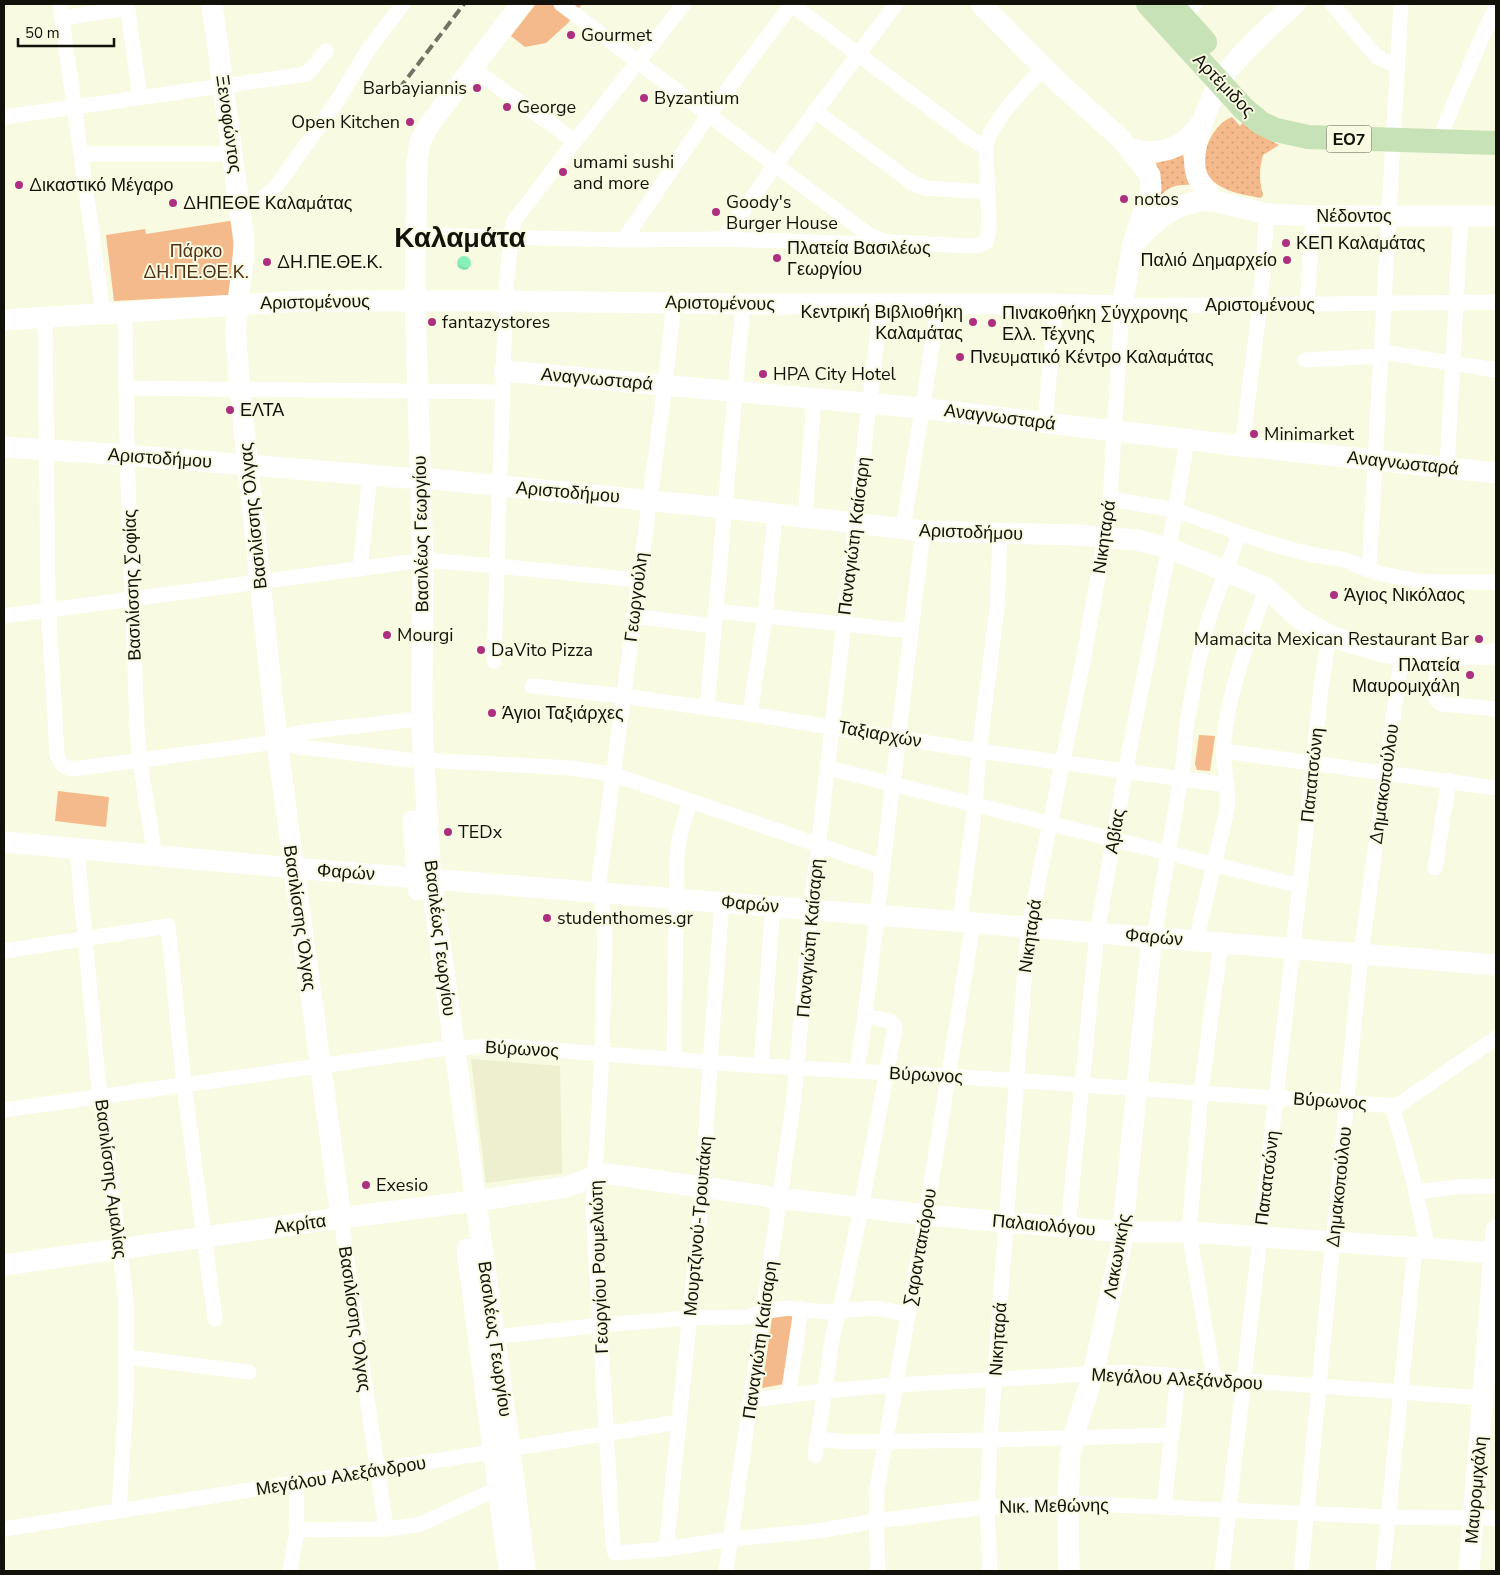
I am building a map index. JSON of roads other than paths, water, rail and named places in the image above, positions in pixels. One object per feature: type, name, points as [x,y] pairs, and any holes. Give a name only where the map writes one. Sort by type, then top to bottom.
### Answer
[{"type":"main road","name":"Αρτέμιδος","points":[[1148,4],[1224,76]]},
{"type":"main road","name":"Αρτέμιδος","points":[[1182,7],[1244,109],[1261,122],[1276,130],[1308,137],[1394,134],[1444,127],[1496,129]]},
{"type":"main road","name":"Αρτέμιδος","points":[[1394,134],[1496,143]]},
{"type":"street","name":"Ξενοφώντος","points":[[212,4],[240,208],[244,254],[238,305]]},
{"type":"street","points":[[240,208],[260,200],[275,188],[336,103],[368,50],[402,4]]},
{"type":"street","name":"Βασιλέως Γεωργίου","points":[[417,760],[422,705],[408,300],[417,235],[417,162],[420,142],[429,125],[521,4]]},
{"type":"street","points":[[494,661],[506,301],[510,237],[514,221],[684,4]]},
{"type":"street","points":[[624,240],[709,114],[791,4],[977,144],[986,147]]},
{"type":"street","points":[[723,239],[815,111],[896,4]]},
{"type":"street","points":[[981,4],[1044,68],[1131,149],[1151,178],[1151,189],[1133,244],[1122,306]]},
{"type":"street","points":[[1131,149],[1153,152],[1172,148],[1189,138],[1202,121],[1224,76],[1266,30],[1295,4]]},
{"type":"street","points":[[1332,4],[1377,57],[1397,66]]},
{"type":"street","points":[[1369,570],[1401,4]]},
{"type":"street","points":[[103,313],[61,11],[128,6],[140,98]]},
{"type":"street","points":[[570,6],[638,61],[870,235],[883,241],[968,246],[980,245],[986,242],[989,230],[986,147],[991,133],[1016,98],[1028,82],[1044,68]]},
{"type":"street","points":[[1444,127],[1496,7]]},
{"type":"street","points":[[4,117],[307,74],[326,51]]},
{"type":"street","points":[[473,69],[575,142]]},
{"type":"street","points":[[815,111],[910,182],[925,188],[988,192]]},
{"type":"street","points":[[1202,121],[1195,148],[1195,169],[1200,182],[1214,201]]},
{"type":"street","points":[[81,154],[233,154]]},
{"type":"street","points":[[1133,244],[1159,219],[1176,208],[1198,201],[1214,201]]},
{"type":"street","name":"Νέδοντος","points":[[1214,201],[1267,214],[1313,216],[1496,216]]},
{"type":"street","points":[[1242,446],[1260,304],[1267,214]]},
{"type":"street","points":[[1308,304],[1313,216]]},
{"type":"street","points":[[1447,468],[1461,216]]},
{"type":"street","points":[[417,235],[624,240],[723,239],[869,244]]},
{"type":"street","name":"Αριστομένους","points":[[4,320],[300,300],[743,304],[939,303],[1122,306],[1496,302]]},
{"type":"street","name":"Γεωργούλη","points":[[599,892],[612,774],[665,385],[674,302]]},
{"type":"street","name":"Παναγιώτη Καίσαρη","points":[[726,1571],[752,1400],[798,1068],[811,909],[881,303]]},
{"type":"street","points":[[857,1071],[878,915],[911,632],[913,530],[921,408],[939,303]]},
{"type":"street","points":[[707,708],[743,304]]},
{"type":"street","points":[[1045,422],[1056,304]]},
{"type":"street","name":"Βασιλίσσης Όλγας","points":[[238,305],[236,333],[240,390],[277,742],[340,1211],[386,1529]]},
{"type":"street","name":"Νικηταρά","points":[[990,1571],[987,1507],[990,1440],[1025,961],[1029,927],[1086,647],[1105,537],[1110,498],[1122,306]]},
{"type":"street","name":"Βασιλίσσης Σοφίας","points":[[125,312],[137,728],[140,761],[155,857]]},
{"type":"street","points":[[45,317],[48,610],[57,755],[60,764],[65,768],[73,769],[140,761],[277,742],[300,747],[417,760],[571,768],[612,774],[883,867]]},
{"type":"street","points":[[1305,360],[1381,354],[1496,370]]},
{"type":"street","points":[[126,388],[411,391],[503,381]]},
{"type":"street","name":"Αναγνωσταρά","points":[[503,381],[665,385],[870,403],[1187,440],[1496,473]]},
{"type":"street","points":[[805,517],[814,398]]},
{"type":"street","name":"Αβίας","points":[[1068,1227],[1097,932],[1169,548],[1187,440]]},
{"type":"street","name":"Αριστοδήμου","points":[[4,447],[413,478],[648,500],[856,522],[913,530],[1105,537],[1136,540],[1169,548],[1266,588],[1292,614],[1328,635],[1367,648],[1402,654],[1439,656],[1496,654]]},
{"type":"street","points":[[360,568],[370,475]]},
{"type":"street","points":[[1110,498],[1175,510],[1239,534],[1303,553],[1346,560],[1369,570],[1419,581],[1496,582]]},
{"type":"street","points":[[750,714],[765,616],[775,514]]},
{"type":"street","name":"Σαρανταπόρου","points":[[878,1571],[877,1489],[926,1215],[948,1076],[966,922],[980,751],[996,609],[1000,533]]},
{"type":"street","points":[[1153,937],[1197,668],[1209,618],[1239,534]]},
{"type":"street","points":[[4,616],[416,561],[497,566],[638,580]]},
{"type":"street","name":"Βασιλέως Γεωργίου","points":[[416,561],[409,720],[417,760],[424,878],[502,1450],[525,1571]]},
{"type":"street","points":[[1196,940],[1227,810],[1229,795],[1224,774],[1223,751],[1226,725],[1238,676],[1266,588]]},
{"type":"street","points":[[633,616],[715,619],[765,616],[911,632]]},
{"type":"street","name":"Παπατσώνη","points":[[1222,1571],[1300,886],[1320,688],[1328,635]]},
{"type":"street","name":"Δημακοπούλου","points":[[1301,1571],[1361,954],[1402,654]]},
{"type":"street","points":[[1439,656],[1434,693],[1438,702],[1442,704],[1496,709]]},
{"type":"street","name":"Ταξιαρχών","points":[[532,686],[623,696],[750,714],[980,751],[1227,785]]},
{"type":"street","points":[[277,742],[286,736],[303,732],[409,720]]},
{"type":"street","points":[[1223,751],[1449,780],[1496,788]]},
{"type":"street","points":[[828,768],[1300,886]]},
{"type":"street","points":[[1435,868],[1449,780]]},
{"type":"street","points":[[674,1060],[675,898],[678,844],[690,801]]},
{"type":"street","name":"Φαρών","points":[[4,842],[155,857],[1496,965]]},
{"type":"street","name":"Βασιλίσσης Αμαλίας","points":[[77,849],[100,1096],[126,1300],[126,1398],[120,1510]]},
{"type":"street","name":"Γεωργίου Ρουμελιώτη","points":[[599,892],[605,926],[602,1054],[593,1210],[615,1553]]},
{"type":"street","name":"Μουρτζινού-Τρουπάκη","points":[[666,1549],[703,1187],[722,902]]},
{"type":"street","points":[[761,1066],[773,906]]},
{"type":"street","points":[[4,951],[168,926],[184,1085],[215,1319]]},
{"type":"street","name":"Λακωνικής","points":[[1069,1571],[1069,1462],[1073,1438],[1093,1374],[1123,1232],[1153,937]]},
{"type":"street","points":[[1214,1379],[1189,1232],[1201,1092],[1221,943]]},
{"type":"street","points":[[815,1456],[833,1333],[861,1208],[894,1025],[890,1021],[865,1016]]},
{"type":"street","points":[[1383,1571],[1401,1392],[1421,1248],[1416,1192],[1394,1112],[1397,1106],[1496,1038]]},
{"type":"street","name":"Βύρωνος","points":[[4,1110],[447,1048],[500,1046],[761,1066],[948,1076],[1397,1106]]},
{"type":"street","name":"Παλαιολόγου","points":[[595,1176],[619,1174],[779,1198],[861,1208],[1123,1232],[1189,1232],[1495,1253]]},
{"type":"street","name":"Ακρίτα","points":[[4,1265],[120,1243],[340,1211],[467,1194],[566,1186],[595,1176]]},
{"type":"street","points":[[1416,1192],[1452,1187],[1496,1186]]},
{"type":"street","name":"Βασιλέως Γεωργίου","points":[[467,1194],[495,1337],[502,1450],[499,1488],[509,1571]]},
{"type":"street","name":"Μαυρομιχάλη","points":[[1470,1571],[1484,1398],[1493,1315],[1496,1230]]},
{"type":"street","name":"Ακρίτα","points":[[4,1253],[120,1243]]},
{"type":"street","points":[[495,1337],[601,1325],[690,1318],[748,1317],[781,1309],[828,1312],[874,1308],[908,1314]]},
{"type":"street","points":[[788,1396],[801,1309]]},
{"type":"street","points":[[127,1357],[249,1372]]},
{"type":"street","name":"Μεγάλου Αλεξάνδρου","points":[[752,1400],[895,1385],[1124,1372],[1484,1398]]},
{"type":"street","points":[[1164,1507],[1178,1376]]},
{"type":"street","name":"Μεγάλου Αλεξάνδρου","points":[[4,1529],[679,1422]]},
{"type":"street","points":[[817,1440],[885,1442],[1172,1435]]},
{"type":"street","points":[[290,1571],[297,1530],[296,1483]]},
{"type":"street","points":[[297,1530],[386,1529],[418,1525],[499,1488]]},
{"type":"street","name":"Νικ. Μεθώνης","points":[[615,1553],[666,1549],[731,1539],[817,1531],[876,1521],[987,1507],[1068,1503],[1389,1517],[1496,1518]]},
{"type":"water","points":[[461,256],[467,256],[471,263],[467,270],[461,270],[457,266],[457,260]]},
{"type":"railway","points":[[399,89],[464,4]]},
{"type":"place","name":"Gourmet","points":[[571,35]]},
{"type":"place","name":"Barbayiannis","points":[[477,88]]},
{"type":"place","name":"Byzantium","points":[[644,98]]},
{"type":"place","name":"George","points":[[507,107]]},
{"type":"place","name":"Open Kitchen","points":[[410,122]]},
{"type":"place","name":"umami sushi and more","points":[[563,172]]},
{"type":"place","name":"Δικαστικό Μέγαρο","points":[[19,185]]},
{"type":"place","name":"notos","points":[[1124,199]]},
{"type":"place","name":"ΔΗΠΕΘΕ Καλαμάτας","points":[[173,203]]},
{"type":"place","name":"Goody's Burger House","points":[[716,212]]},
{"type":"place","name":"ΚΕΠ Καλαμάτας","points":[[1286,243]]},
{"type":"place","name":"Πλατεία Βασιλέως Γεωργίου","points":[[777,258]]},
{"type":"place","name":"Παλιό Δημαρχείο","points":[[1287,260]]},
{"type":"place","name":"ΔΗ.ΠΕ.ΘΕ.Κ.","points":[[267,262]]},
{"type":"place","name":"fantazystores","points":[[432,322]]},
{"type":"place","name":"Κεντρική Βιβλιοθήκη Καλαμάτας","points":[[973,322]]},
{"type":"place","name":"Πινακοθήκη Σύγχρονης Ελλ. Τέχνης","points":[[992,323]]},
{"type":"place","name":"Πνευματικό Κέντρο Καλαμάτας","points":[[960,357]]},
{"type":"place","name":"HPA City Hotel","points":[[763,374]]},
{"type":"place","name":"ΕΛΤΑ","points":[[230,410]]},
{"type":"place","name":"Minimarket","points":[[1254,434]]},
{"type":"place","name":"Άγιος Νικόλαος","points":[[1334,595]]},
{"type":"place","name":"Mourgi","points":[[387,635]]},
{"type":"place","name":"Mamacita Mexican Restaurant Bar","points":[[1479,639]]},
{"type":"place","name":"DaVito Pizza","points":[[481,650]]},
{"type":"place","name":"Πλατεία Μαυρομιχάλη","points":[[1470,675]]},
{"type":"place","name":"Άγιοι Ταξιάρχες","points":[[492,713]]},
{"type":"place","name":"TEDx","points":[[448,832]]},
{"type":"place","name":"studenthomes.gr","points":[[547,918]]},
{"type":"place","name":"Exesio","points":[[366,1185]]},
{"type":"district","name":"Καλαμάτα","points":[[460,237]]},
{"type":"park label","name":"Πάρκο ΔΗ.ΠΕ.ΘΕ.Κ.","points":[[196,261]]}]
